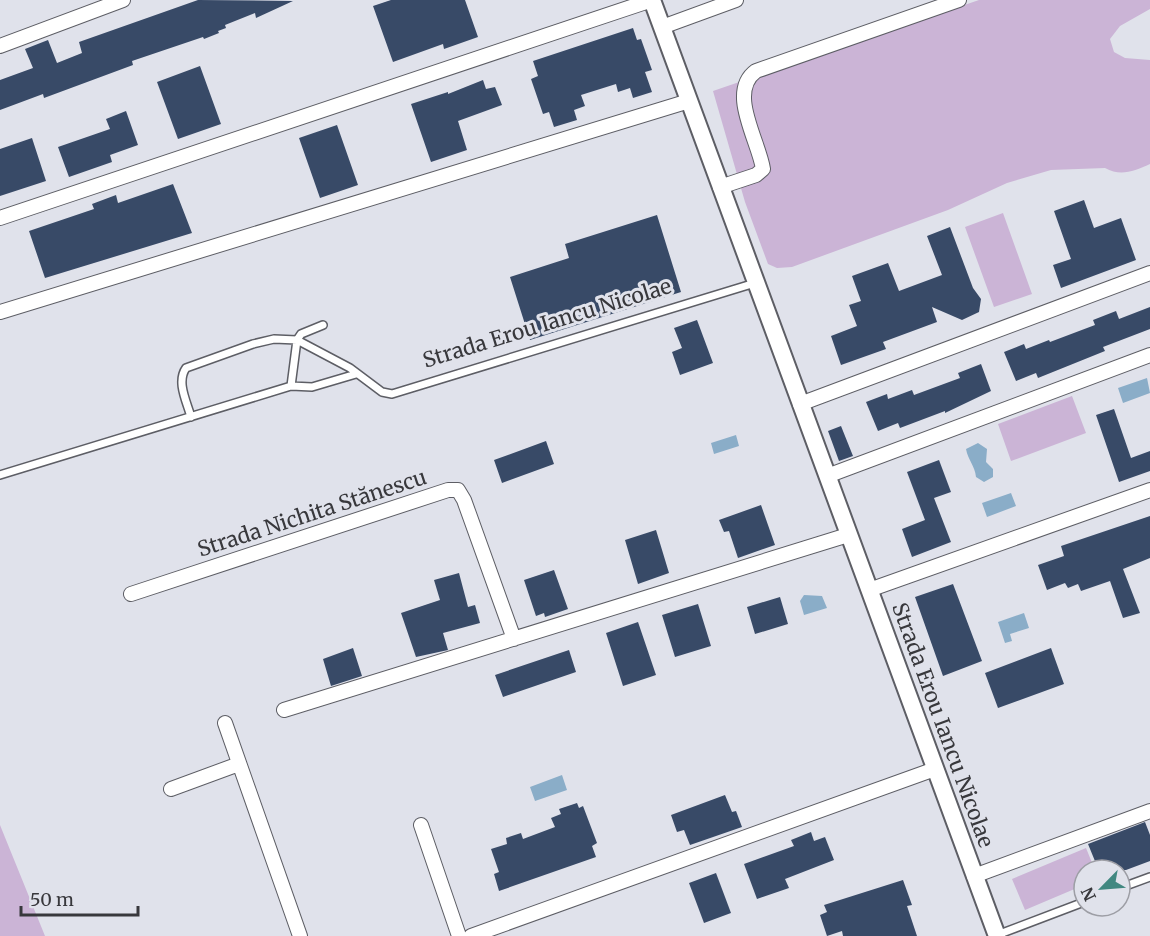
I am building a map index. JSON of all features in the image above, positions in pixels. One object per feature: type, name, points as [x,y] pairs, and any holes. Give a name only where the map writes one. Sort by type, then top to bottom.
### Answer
[{"type":"street","points":[[0,45],[123,0]]},
{"type":"street","points":[[0,218],[652,0]]},
{"type":"street","name":"Strada Erou Iancu Nicolae","points":[[652,0],[997,936]]},
{"type":"street","points":[[662,27],[736,0]]},
{"type":"street","points":[[720,187],[756,175],[763,169],[746,104],[745,86],[748,76],[756,71],[959,0]]},
{"type":"street","points":[[0,312],[689,101]]},
{"type":"street","points":[[800,404],[1150,273]]},
{"type":"street","points":[[827,476],[1150,355]]},
{"type":"street","name":"Strada Nichita Stănescu","points":[[131,594],[448,490],[458,490],[464,500],[514,639]]},
{"type":"street","name":"Strada Erou Iancu Nicolae","points":[[868,590],[1150,490]]},
{"type":"street","points":[[284,710],[848,535]]},
{"type":"street","points":[[225,723],[300,936]]},
{"type":"street","points":[[171,789],[239,764]]},
{"type":"street","points":[[471,936],[935,769]]},
{"type":"street","name":"Strada Erou Iancu Nicolae","points":[[974,876],[1150,811]]},
{"type":"street","points":[[421,825],[459,936]]},
{"type":"lane","name":"Strada Erou Iancu Nicolae","points":[[297,340],[382,392],[392,394],[755,283]]},
{"type":"lane","points":[[291,386],[297,340],[301,334],[323,325]]},
{"type":"lane","points":[[191,417],[182,383],[186,368],[253,344],[274,339],[297,340]]},
{"type":"lane","points":[[0,475],[291,386],[312,387],[356,374]]},
{"type":"lane","points":[[1132,884],[1150,877]]},
{"type":"lane","points":[[997,936],[1072,907]]},
{"type":"shaded area","points":[[979,0],[1150,0],[1150,9],[1120,26],[1110,39],[1114,52],[1125,58],[1150,60],[1150,164],[1122,173],[1105,168],[1051,170],[1007,183],[948,210],[792,267],[777,268],[768,264],[745,202],[713,91]]},
{"type":"shaded area","points":[[1003,213],[1032,294],[994,307],[965,227]]},
{"type":"shaded area","points":[[1072,396],[1086,433],[1011,461],[998,424]]},
{"type":"shaded area","points":[[0,825],[2,830],[45,936],[0,936]]},
{"type":"shaded area","points":[[1086,848],[1090,858],[1072,858],[1072,890],[1025,910],[1012,879]]},
{"type":"water","points":[[1147,378],[1150,393],[1123,403],[1118,388]]},
{"type":"water","points":[[736,435],[739,446],[714,454],[711,443]]},
{"type":"water","points":[[978,443],[987,449],[986,462],[993,469],[993,477],[984,482],[976,477],[966,449]]},
{"type":"water","points":[[1011,493],[1016,506],[987,517],[982,503]]},
{"type":"water","points":[[804,595],[822,596],[827,608],[804,615],[800,601]]},
{"type":"water","points":[[1024,613],[1029,628],[1010,634],[1012,641],[1005,643],[998,622]]},
{"type":"water","points":[[562,775],[567,790],[535,801],[530,787]]},
{"type":"building","points":[[198,0],[293,1],[256,18],[255,13],[225,25],[226,28],[218,31],[219,33],[204,39],[203,37],[132,61],[133,65],[44,98],[43,94],[0,110],[0,80],[33,68],[25,49],[48,40],[57,63],[82,53],[79,42]]},
{"type":"building","points":[[391,0],[465,0],[478,37],[444,49],[443,44],[393,62],[373,6]]},
{"type":"building","points":[[633,28],[637,40],[641,39],[652,70],[645,72],[652,92],[633,98],[630,88],[618,92],[616,84],[581,95],[585,106],[574,110],[577,120],[554,127],[549,112],[543,114],[531,79],[538,76],[533,61]]},
{"type":"building","points":[[200,66],[221,124],[178,139],[157,82]]},
{"type":"building","points":[[483,80],[486,89],[495,87],[502,105],[458,121],[467,150],[431,162],[411,104],[448,92],[448,94]]},
{"type":"building","points":[[126,111],[138,145],[110,155],[112,162],[69,177],[58,147],[110,129],[106,119]]},
{"type":"building","points":[[337,125],[358,185],[320,198],[299,138]]},
{"type":"building","points":[[32,138],[46,181],[0,196],[0,149]]},
{"type":"building","points":[[173,184],[192,233],[45,278],[29,231],[94,209],[92,204],[116,195],[118,203]]},
{"type":"building","points":[[1084,200],[1094,228],[1121,218],[1136,260],[1061,288],[1053,265],[1071,259],[1054,211]]},
{"type":"building","points":[[657,215],[681,292],[530,340],[510,277],[569,258],[565,244]]},
{"type":"building","points":[[950,227],[973,288],[981,299],[979,312],[962,320],[932,307],[937,322],[883,342],[886,349],[841,365],[831,336],[857,326],[849,305],[861,301],[852,276],[888,263],[899,291],[942,275],[927,236]]},
{"type":"building","points":[[1150,307],[1150,329],[1103,347],[1105,351],[1038,378],[1036,373],[1016,381],[1004,352],[1024,344],[1026,349],[1049,340],[1050,342],[1095,325],[1093,320],[1116,311],[1119,319]]},
{"type":"building","points":[[697,320],[713,363],[680,375],[672,352],[682,348],[674,328]]},
{"type":"building","points":[[981,364],[991,391],[945,413],[945,411],[900,428],[898,423],[878,431],[866,402],[887,394],[888,399],[912,390],[914,395],[960,378],[958,373]]},
{"type":"building","points":[[1114,409],[1131,458],[1150,451],[1150,471],[1119,482],[1096,415]]},
{"type":"building","points":[[841,426],[853,456],[839,461],[828,431]]},
{"type":"building","points":[[546,441],[554,464],[502,483],[494,460]]},
{"type":"building","points":[[939,460],[951,492],[934,498],[951,542],[912,557],[902,529],[925,520],[907,472]]},
{"type":"building","points":[[761,505],[775,545],[738,558],[729,531],[724,532],[719,520]]},
{"type":"building","points":[[1150,516],[1150,558],[1123,569],[1140,613],[1123,618],[1110,581],[1081,591],[1078,584],[1068,588],[1065,583],[1047,590],[1038,565],[1064,556],[1061,546]]},
{"type":"building","points":[[656,530],[669,573],[638,584],[625,540]]},
{"type":"building","points":[[554,570],[568,609],[545,617],[544,613],[536,616],[524,580]]},
{"type":"building","points":[[459,573],[468,607],[475,605],[480,623],[443,633],[448,650],[416,657],[401,613],[440,600],[434,580]]},
{"type":"building","points":[[953,584],[982,661],[943,676],[915,597]]},
{"type":"building","points":[[780,597],[788,624],[755,634],[747,607]]},
{"type":"building","points":[[698,604],[711,646],[675,657],[662,615]]},
{"type":"building","points":[[638,622],[656,675],[623,686],[606,633]]},
{"type":"building","points":[[353,648],[362,676],[331,686],[323,659]]},
{"type":"building","points":[[1051,648],[1064,684],[998,708],[985,673]]},
{"type":"building","points":[[569,650],[576,672],[503,697],[495,675]]},
{"type":"building","points":[[725,795],[732,812],[736,811],[742,827],[690,845],[684,830],[677,832],[671,815]]},
{"type":"building","points":[[577,803],[579,808],[583,806],[597,843],[592,846],[596,857],[499,891],[494,874],[499,872],[491,849],[507,844],[506,838],[521,833],[523,839],[555,827],[551,818],[561,814],[559,809]]},
{"type":"building","points":[[1145,822],[1150,835],[1150,861],[1132,868],[1132,858],[1094,858],[1088,844]]},
{"type":"building","points":[[811,832],[814,841],[825,837],[834,860],[785,879],[789,888],[757,899],[744,864],[794,846],[791,840]]},
{"type":"building","points":[[716,873],[731,913],[704,923],[689,883]]},
{"type":"building","points":[[903,880],[912,905],[907,906],[917,936],[843,936],[842,931],[827,936],[820,915],[827,912],[824,905]]}]
